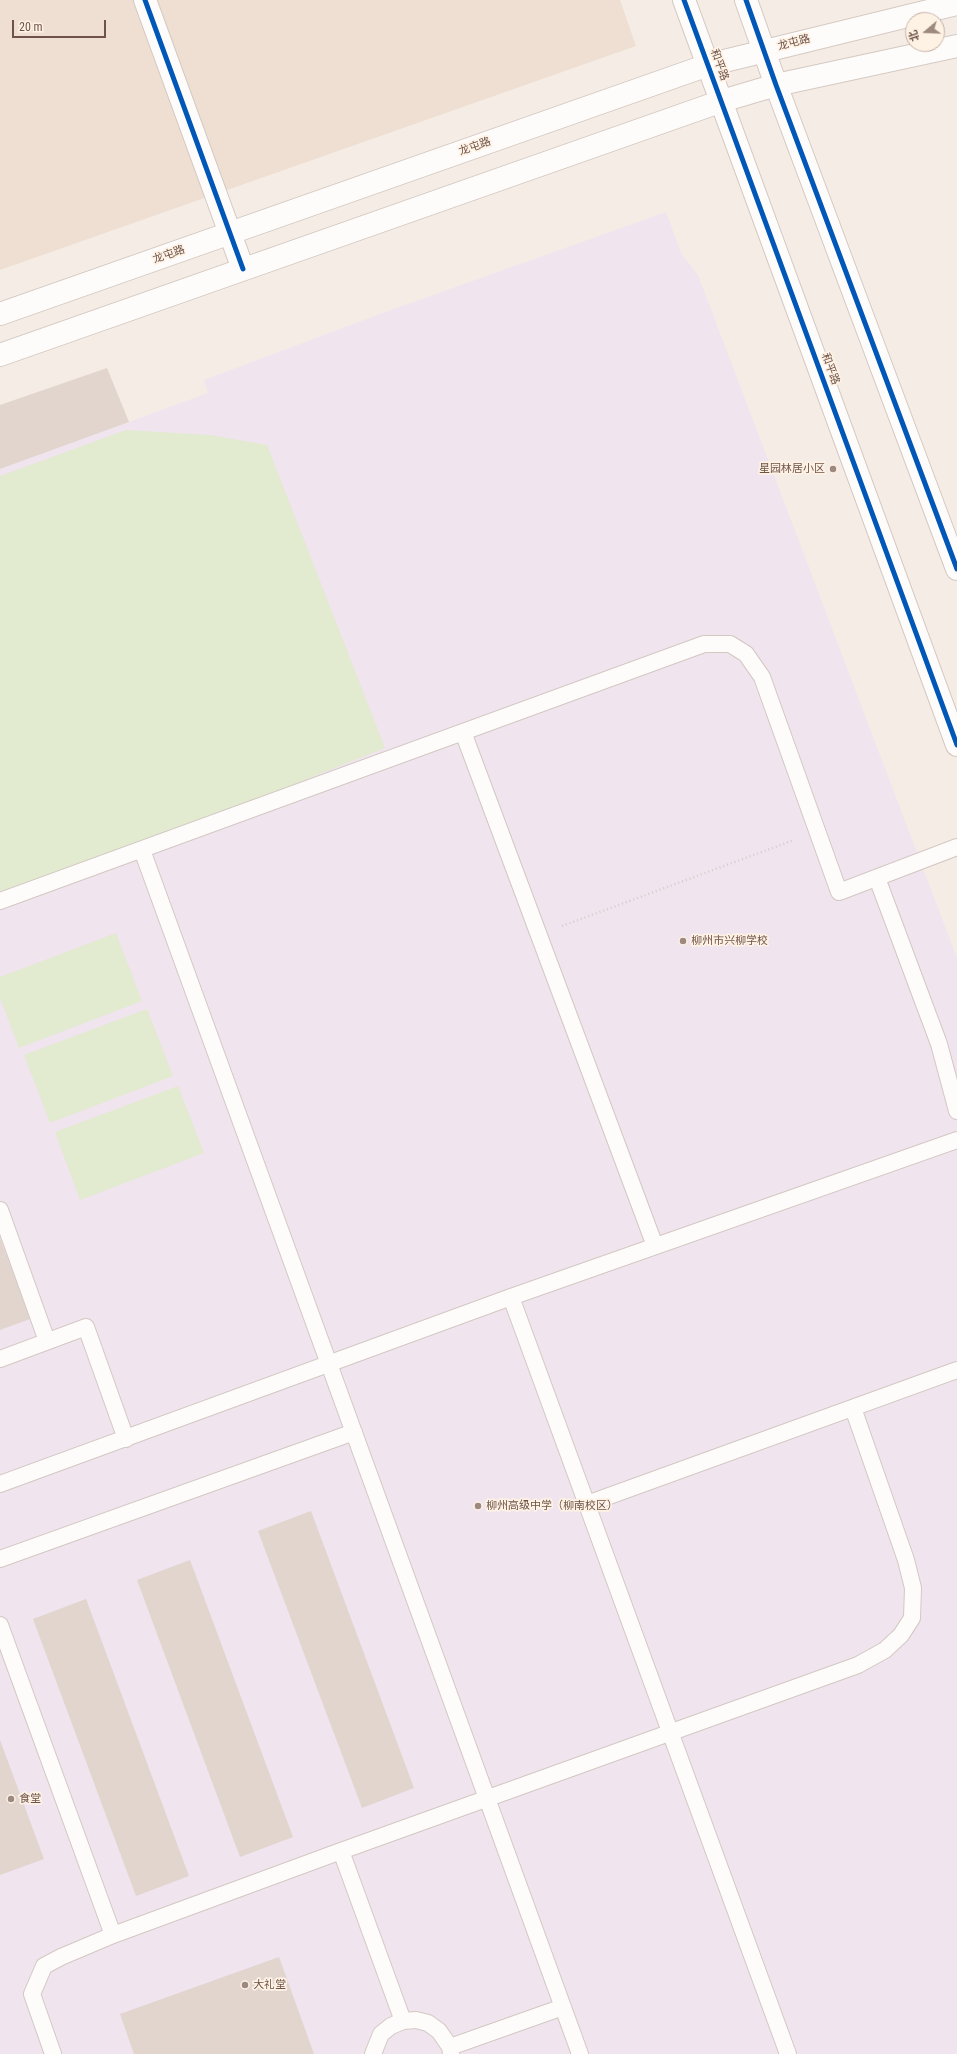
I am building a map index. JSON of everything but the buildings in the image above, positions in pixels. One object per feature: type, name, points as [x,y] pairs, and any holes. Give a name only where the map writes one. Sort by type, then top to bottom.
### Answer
[{"type":"main road","points":[[145,0],[243,269]]},
{"type":"main road","name":"和平路","points":[[684,0],[957,745]]},
{"type":"main road","points":[[746,0],[765,50],[776,85],[957,569]]},
{"type":"main road","name":"龙屯路","points":[[0,314],[708,65],[957,4]]},
{"type":"main road","points":[[0,354],[722,101],[776,85],[957,46]]},
{"type":"lane","points":[[0,901],[704,644],[730,644],[746,654],[762,678],[839,892],[957,847]]},
{"type":"lane","points":[[463,732],[655,1246]]},
{"type":"lane","points":[[142,850],[580,2054]]},
{"type":"lane","points":[[877,878],[939,1044],[957,1111]]},
{"type":"lane","points":[[0,1484],[511,1297],[957,1140]]},
{"type":"lane","points":[[0,1210],[47,1341]]},
{"type":"lane","points":[[511,1297],[788,2054]]},
{"type":"lane","points":[[0,1359],[86,1327],[126,1439]]},
{"type":"lane","points":[[587,1504],[957,1370]]},
{"type":"lane","points":[[53,2054],[32,1994],[44,1966],[113,1935],[858,1664],[886,1650],[901,1635],[912,1618],[913,1588],[906,1560],[853,1408]]},
{"type":"lane","points":[[0,1560],[354,1432]]},
{"type":"lane","points":[[0,1625],[113,1935]]},
{"type":"lane","points":[[341,1851],[403,2021]]},
{"type":"lane","points":[[373,2054],[381,2034],[391,2026],[403,2021],[416,2020],[428,2023],[439,2031],[450,2050],[563,2007]]},
{"type":"path","points":[[539,935],[817,831]]},
{"type":"shaded area","points":[[0,0],[620,0],[636,46],[0,270]]},
{"type":"shaded area","name":"柳州高级中学（柳南校区）","points":[[666,212],[681,253],[698,275],[957,958],[957,2054],[0,2054],[0,469],[208,393],[204,380],[377,315]]},
{"type":"green space","points":[[126,430],[210,435],[267,445],[385,748],[0,901],[0,476]]},
{"type":"green space","points":[[116,933],[142,1001],[19,1048],[0,998],[0,977]]},
{"type":"green space","points":[[147,1009],[173,1076],[50,1123],[24,1055]]},
{"type":"green space","points":[[178,1086],[204,1153],[80,1200],[55,1132]]},
{"type":"cycle path","points":[[145,0],[243,269]]},
{"type":"cycle path","points":[[684,0],[957,745]]},
{"type":"cycle path","points":[[746,0],[776,85],[957,569]]},
{"type":"place","name":"星园林居小区","points":[[833,469]]},
{"type":"place","name":"柳州市兴柳学校","points":[[683,941]]},
{"type":"place","name":"柳州高级中学（柳南校区）","points":[[478,1506]]},
{"type":"place","name":"食堂","points":[[11,1799]]},
{"type":"place","name":"大礼堂","points":[[245,1985]]}]
